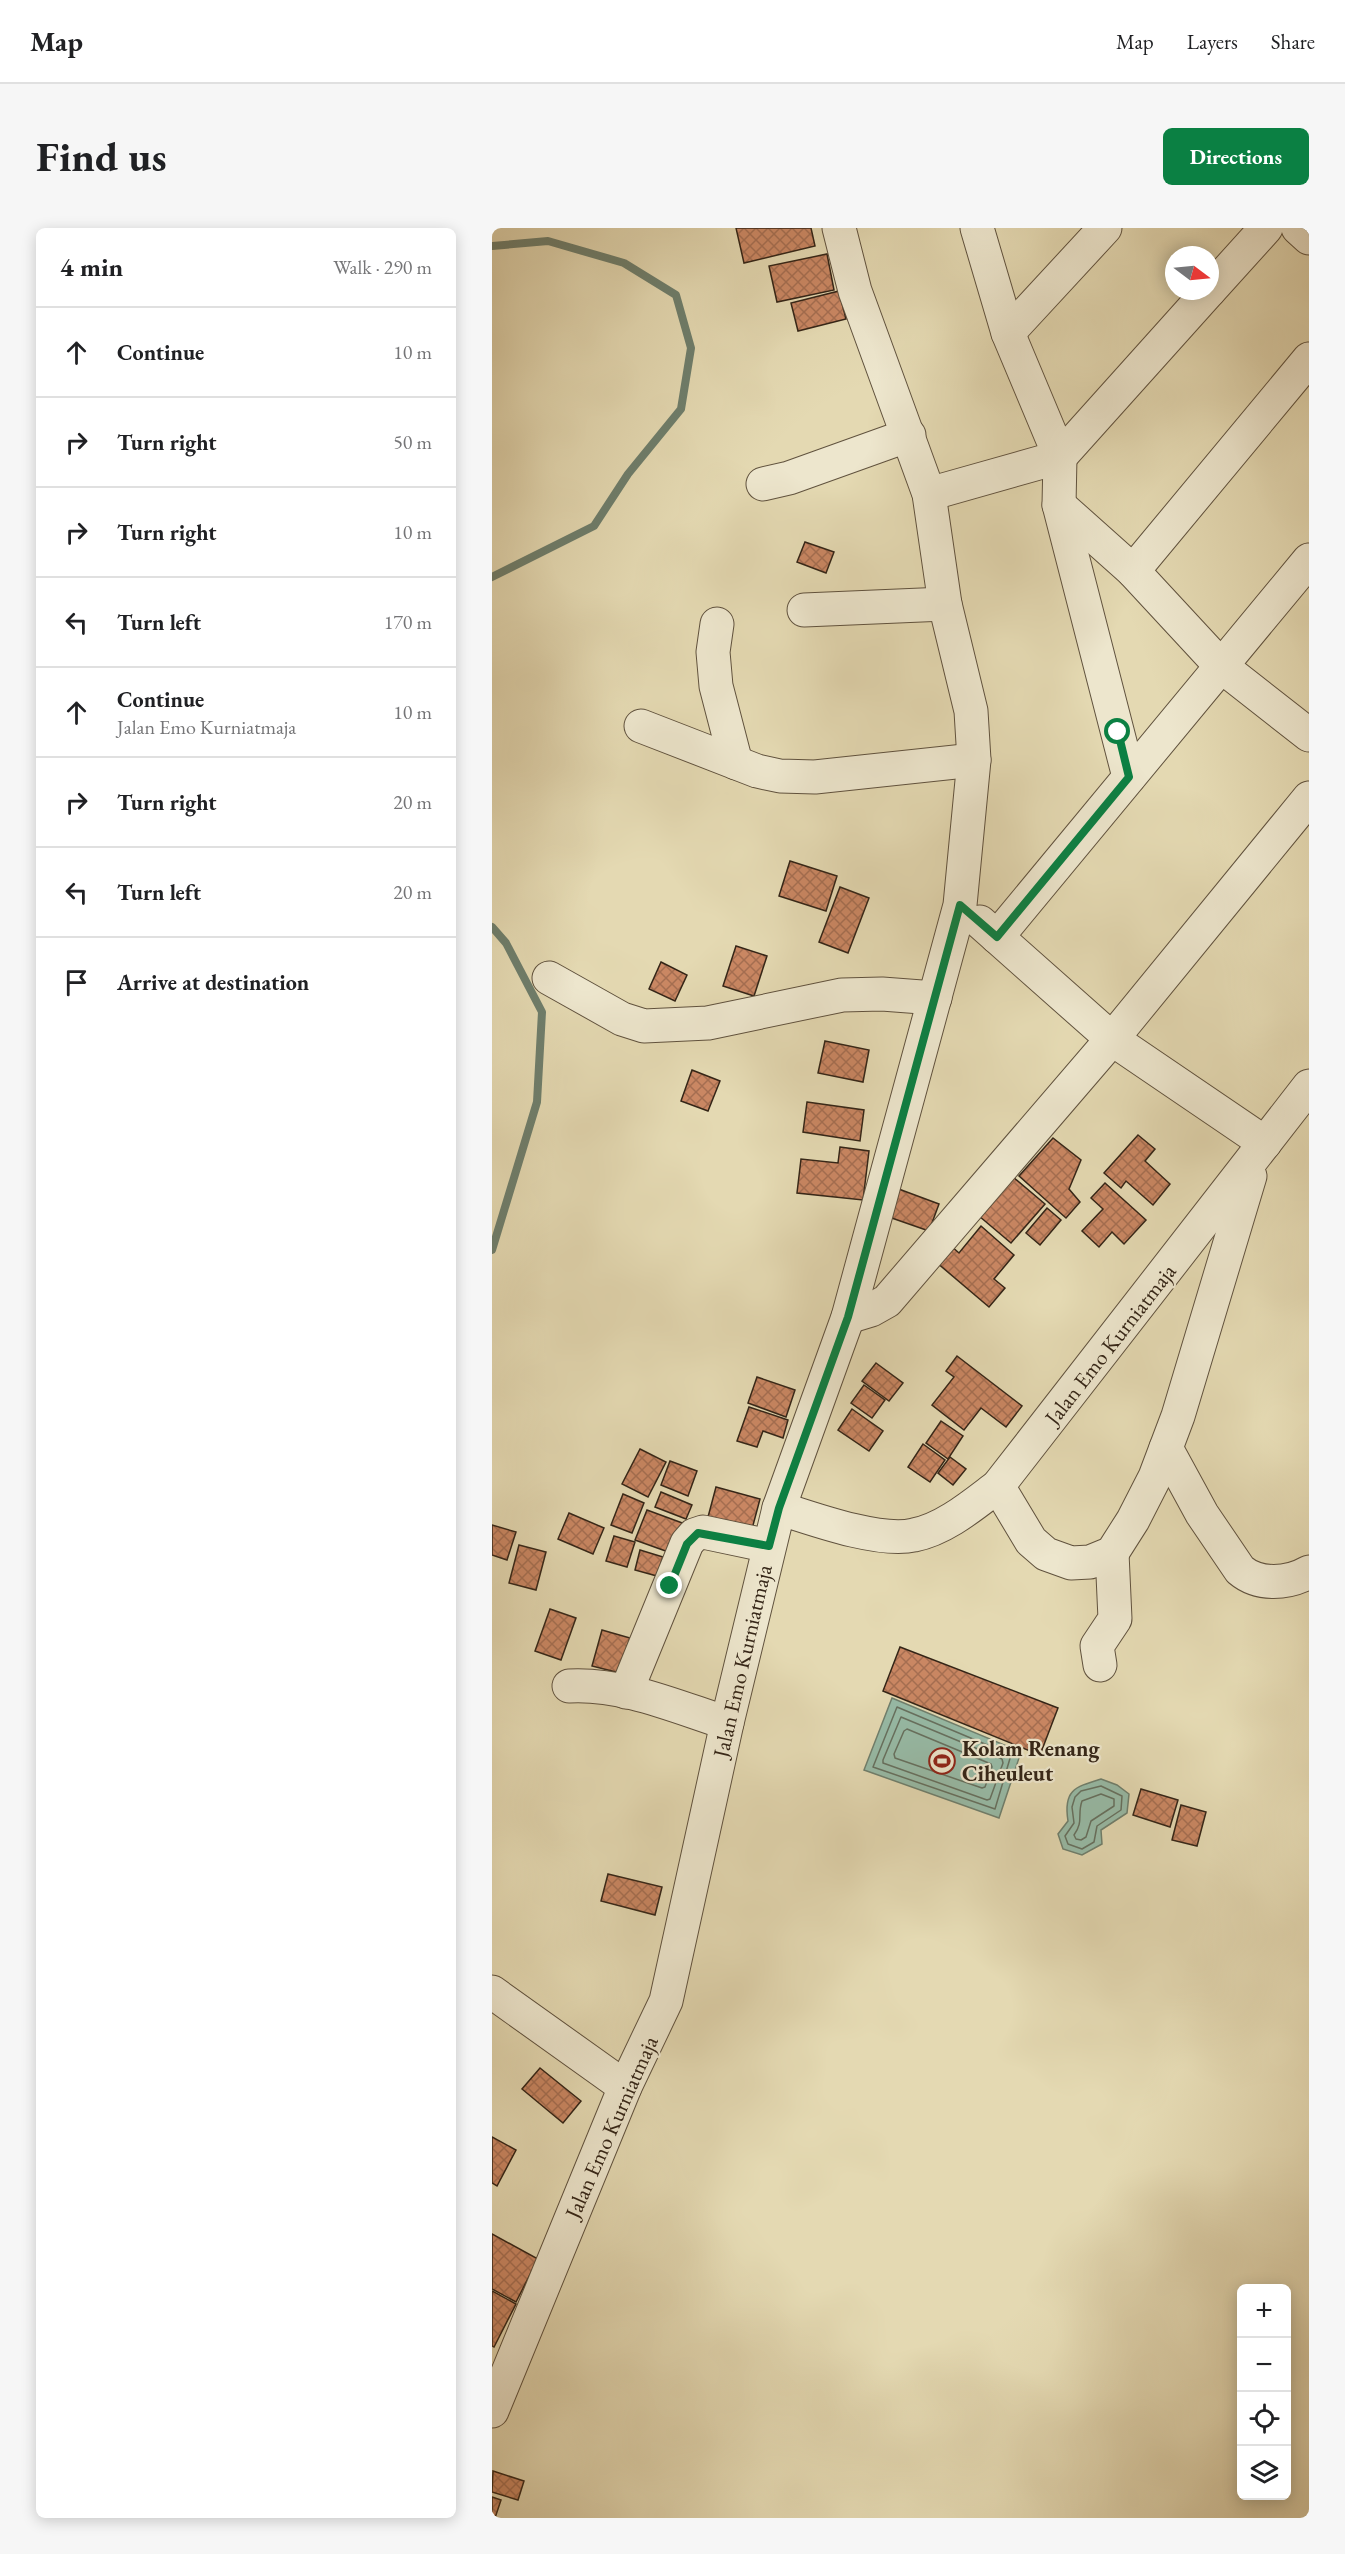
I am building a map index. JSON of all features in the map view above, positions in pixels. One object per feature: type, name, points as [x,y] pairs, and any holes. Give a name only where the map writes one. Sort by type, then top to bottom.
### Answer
[{"type":"street","points":[[779,1508],[848,1317],[960,905],[974,760],[971,711],[945,604],[929,494],[855,291],[839,228]]},
{"type":"street","points":[[977,228],[1008,333],[1060,457],[1059,505],[1129,777]]},
{"type":"street","points":[[1008,333],[1105,228]]},
{"type":"street","points":[[1219,281],[1266,228]]},
{"type":"street","points":[[1298,228],[1309,238]]},
{"type":"street","points":[[929,494],[1060,457],[1202,300]]},
{"type":"street","points":[[1133,571],[1309,359]]},
{"type":"street","points":[[763,484],[789,478],[909,435]]},
{"type":"street","points":[[1059,505],[1133,571],[1221,666],[1309,735]]},
{"type":"street","points":[[997,937],[1309,560]]},
{"type":"street","points":[[804,610],[945,604]]},
{"type":"street","points":[[717,624],[712,652],[716,686],[736,763]]},
{"type":"street","points":[[642,726],[768,775],[815,777],[974,760]]},
{"type":"street","points":[[848,1317],[871,1310],[887,1301],[1112,1039],[1309,798]]},
{"type":"street","points":[[960,905],[1112,1039],[1260,1150],[1178,1416],[1155,1478],[1133,1520],[1112,1553],[1090,1562],[1071,1563],[1046,1554],[1031,1541],[998,1486]]},
{"type":"street","points":[[549,978],[622,1019],[644,1026],[708,1023],[842,995],[882,994],[935,998]]},
{"type":"street","name":"Jalan Emo Kurniatmaja","points":[[492,2411],[625,2087],[666,2001],[727,1723],[779,1508],[882,1536],[915,1535],[934,1528],[968,1508],[998,1486],[1309,1086]]},
{"type":"street","points":[[1166,1448],[1202,1514],[1240,1570],[1248,1577],[1288,1581],[1309,1572]]},
{"type":"street","points":[[626,1692],[687,1544],[694,1535],[702,1532],[769,1546]]},
{"type":"street","points":[[1100,1665],[1097,1646],[1116,1616],[1112,1553]]},
{"type":"street","points":[[569,1686],[590,1685],[626,1692],[727,1723]]},
{"type":"street","points":[[492,1992],[625,2087]]},
{"type":"water","name":"Kolam Renang Ciheuleut","points":[[892,1698],[1021,1752],[999,1818],[864,1770]]},
{"type":"water","points":[[1101,1779],[1117,1785],[1129,1794],[1127,1813],[1101,1830],[1102,1844],[1082,1855],[1063,1849],[1058,1834],[1068,1821],[1069,1796],[1078,1788]]},
{"type":"building","points":[[736,228],[811,228],[815,246],[744,263]]},
{"type":"building","points":[[827,254],[834,290],[777,302],[769,266]]},
{"type":"building","points":[[839,291],[846,319],[798,331],[791,303]]},
{"type":"building","points":[[805,542],[834,552],[826,573],[797,562]]},
{"type":"building","points":[[790,861],[837,876],[826,911],[779,896]]},
{"type":"building","points":[[840,887],[869,898],[848,953],[819,942]]},
{"type":"building","points":[[736,946],[767,956],[754,996],[723,986]]},
{"type":"building","points":[[661,962],[687,975],[675,1001],[649,989]]},
{"type":"building","points":[[825,1041],[869,1050],[863,1082],[818,1073]]},
{"type":"building","points":[[692,1070],[720,1081],[708,1111],[681,1101]]},
{"type":"building","points":[[807,1102],[864,1110],[860,1141],[803,1132]]},
{"type":"building","points":[[1138,1135],[1155,1149],[1145,1161],[1170,1184],[1153,1205],[1126,1181],[1121,1188],[1104,1173]]},
{"type":"building","points":[[1053,1138],[1081,1160],[1069,1189],[1080,1202],[1066,1218],[1019,1176]]},
{"type":"building","points":[[840,1147],[869,1151],[863,1200],[797,1193],[801,1159],[838,1163]]},
{"type":"building","points":[[1013,1177],[1045,1204],[1011,1243],[979,1216]]},
{"type":"building","points":[[1105,1183],[1146,1220],[1124,1244],[1112,1232],[1099,1247],[1082,1231],[1103,1209],[1091,1198]]},
{"type":"building","points":[[896,1188],[939,1204],[929,1231],[886,1216]]},
{"type":"building","points":[[1047,1208],[1061,1220],[1040,1245],[1026,1233]]},
{"type":"building","points":[[981,1226],[1014,1255],[994,1279],[1005,1288],[989,1307],[936,1262],[950,1245],[959,1253]]},
{"type":"building","points":[[957,1356],[1022,1406],[1006,1427],[981,1408],[964,1430],[932,1405],[954,1377],[946,1371]]},
{"type":"building","points":[[876,1363],[903,1383],[889,1401],[862,1381]]},
{"type":"building","points":[[757,1377],[795,1390],[786,1417],[748,1403]]},
{"type":"building","points":[[864,1385],[885,1400],[872,1418],[851,1403]]},
{"type":"building","points":[[749,1407],[788,1420],[783,1438],[763,1431],[757,1447],[737,1441]]},
{"type":"building","points":[[852,1409],[883,1431],[869,1451],[838,1430]]},
{"type":"building","points":[[941,1421],[963,1436],[948,1459],[926,1443]]},
{"type":"building","points":[[923,1444],[945,1460],[930,1482],[908,1467]]},
{"type":"building","points":[[640,1449],[666,1462],[648,1497],[622,1484]]},
{"type":"building","points":[[950,1457],[966,1469],[953,1485],[938,1473]]},
{"type":"building","points":[[670,1461],[697,1471],[688,1496],[661,1485]]},
{"type":"building","points":[[716,1487],[760,1499],[752,1529],[708,1517]]},
{"type":"building","points":[[661,1492],[692,1505],[686,1519],[655,1507]]},
{"type":"building","points":[[623,1494],[644,1503],[632,1533],[611,1525]]},
{"type":"building","points":[[647,1510],[685,1524],[674,1554],[635,1540]]},
{"type":"building","points":[[569,1513],[604,1528],[593,1554],[558,1539]]},
{"type":"building","points":[[492,1525],[516,1532],[507,1560],[492,1555]]},
{"type":"building","points":[[614,1536],[635,1542],[627,1567],[606,1561]]},
{"type":"building","points":[[519,1545],[546,1552],[536,1590],[509,1583]]},
{"type":"building","points":[[640,1550],[663,1557],[657,1576],[635,1570]]},
{"type":"building","points":[[550,1609],[576,1618],[561,1660],[535,1651]]},
{"type":"building","points":[[602,1630],[630,1638],[620,1673],[592,1666]]},
{"type":"building","points":[[900,1647],[1058,1708],[1040,1755],[883,1691]]},
{"type":"building","points":[[1141,1789],[1178,1800],[1170,1827],[1133,1815]]},
{"type":"building","points":[[1181,1805],[1206,1812],[1197,1846],[1172,1840]]},
{"type":"building","points":[[608,1874],[662,1887],[655,1915],[601,1901]]},
{"type":"building","points":[[540,2068],[581,2101],[563,2123],[522,2089]]},
{"type":"building","points":[[492,2137],[516,2150],[497,2186],[492,2183]]},
{"type":"building","points":[[492,2234],[538,2259],[516,2302],[492,2289]]},
{"type":"building","points":[[492,2291],[516,2304],[494,2347],[492,2346]]},
{"type":"building","points":[[493,2471],[524,2481],[518,2500],[492,2492]]},
{"type":"building","points":[[492,2497],[501,2500],[495,2518],[492,2518]]},
{"type":"waterway","points":[[492,246],[548,241],[624,263],[676,295],[691,348],[681,409],[628,474],[594,526],[492,577]]},
{"type":"waterway","points":[[492,927],[506,943],[542,1012],[537,1102],[492,1250]]},
{"type":"place","name":"Kolam Renang Ciheuleut","points":[[942,1761]]},
{"type":"route","points":[[670,1586],[687,1544],[698,1533],[769,1546],[779,1508],[848,1317],[960,905],[997,937],[1129,777],[1118,732]]}]
